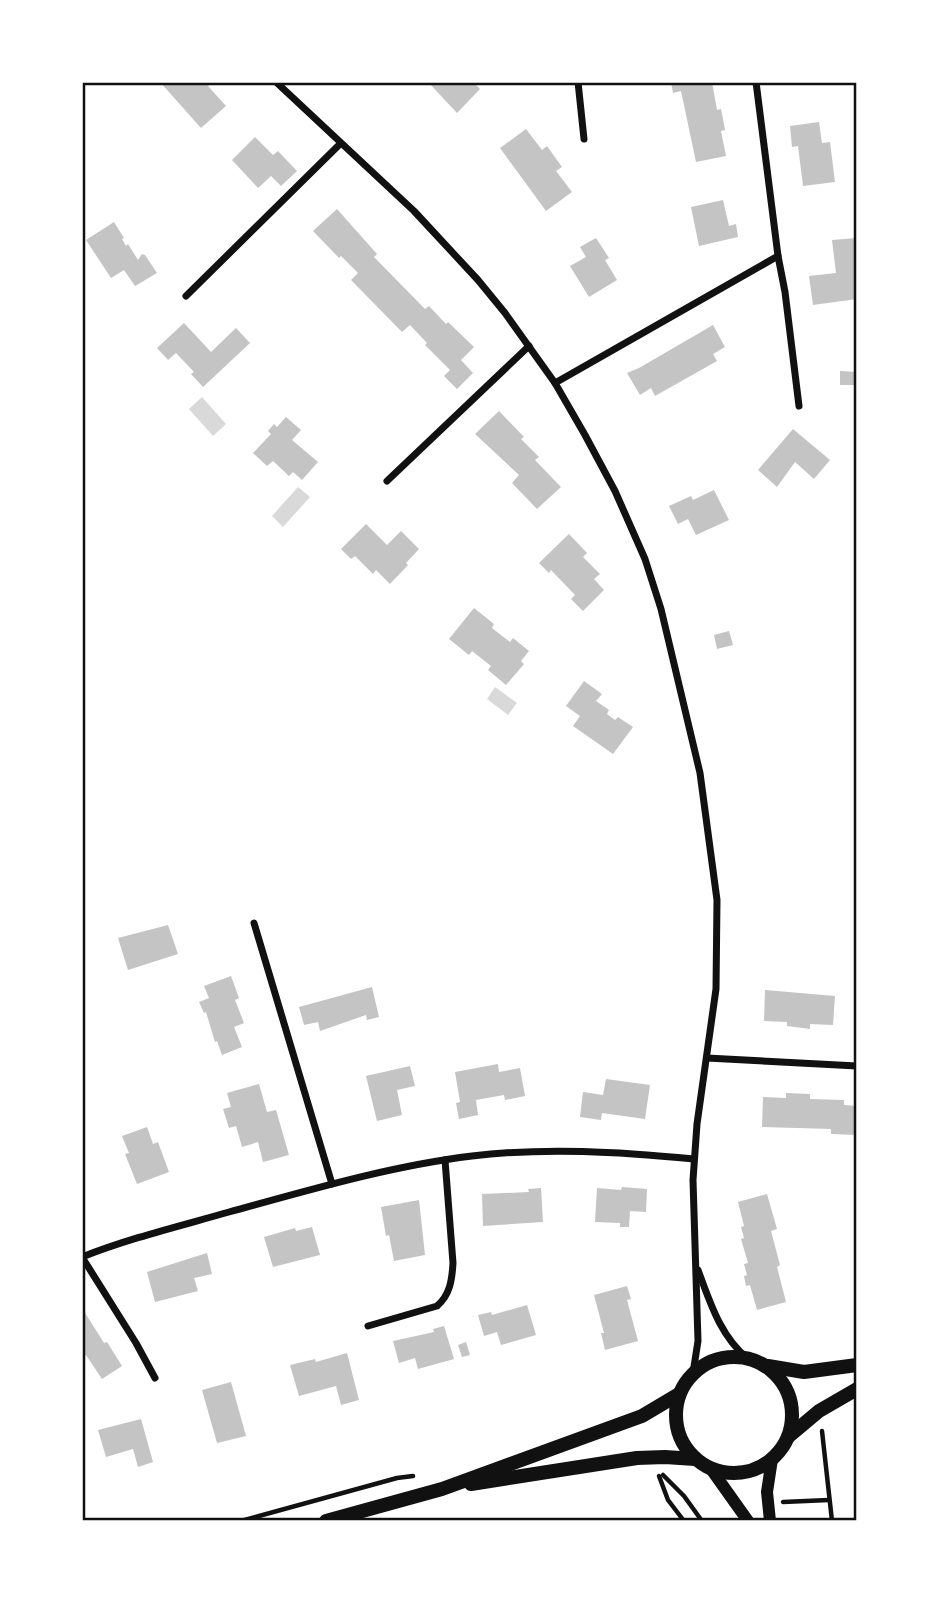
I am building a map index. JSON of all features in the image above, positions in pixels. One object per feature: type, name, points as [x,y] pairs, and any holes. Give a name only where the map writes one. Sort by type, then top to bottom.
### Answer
[{"type":"main road","points":[[857,1365],[804,1373],[733,1357],[718,1359],[693,1373],[679,1394],[675,1410],[676,1425],[681,1440],[695,1459],[711,1469],[743,1473],[772,1459],[787,1438],[819,1411],[857,1389]]},
{"type":"main road","points":[[755,1361],[779,1377],[789,1396],[792,1418],[787,1438]]},
{"type":"main road","points":[[327,1521],[442,1489],[642,1416],[679,1394]]},
{"type":"main road","points":[[442,1489],[637,1458],[695,1459]]},
{"type":"street","points":[[276,82],[414,211],[478,280],[555,383],[615,491],[645,559],[661,609],[690,726],[704,799],[717,900],[717,969],[694,1159],[698,1341],[693,1373]]},
{"type":"street","points":[[578,82],[584,139]]},
{"type":"street","points":[[756,82],[799,406]]},
{"type":"street","points":[[186,296],[340,144]]},
{"type":"street","points":[[555,383],[778,256]]},
{"type":"street","points":[[387,481],[528,345]]},
{"type":"street","points":[[254,923],[332,1184]]},
{"type":"street","points":[[708,1058],[857,1066]]},
{"type":"street","points":[[155,1378],[82,1256],[332,1184],[445,1160],[494,1154],[570,1152],[629,1153],[694,1159]]},
{"type":"street","points":[[368,1326],[437,1306],[449,1291],[453,1263],[445,1160]]},
{"type":"street","points":[[695,1262],[724,1332],[736,1348],[755,1361]]},
{"type":"street","points":[[770,1521],[767,1502],[772,1459]]},
{"type":"street","points":[[711,1469],[748,1521]]},
{"type":"path","points":[[819,1411],[832,1521]]},
{"type":"path","points":[[657,1468],[668,1500],[684,1521]]},
{"type":"path","points":[[767,1502],[830,1500]]},
{"type":"shaded area","points":[[202,397],[226,424],[213,436],[189,409]]},
{"type":"shaded area","points":[[298,487],[310,497],[283,527],[272,516]]},
{"type":"shaded area","points":[[495,687],[517,703],[508,715],[487,699]]},
{"type":"building","points":[[160,82],[212,82],[208,86],[226,106],[201,128]]},
{"type":"building","points":[[428,82],[473,82],[480,89],[457,113]]},
{"type":"building","points":[[671,82],[712,82],[717,110],[721,109],[723,119],[725,130],[721,131],[726,156],[696,162],[681,91],[673,93]]},
{"type":"building","points":[[819,122],[822,143],[830,142],[835,182],[803,186],[798,146],[792,147],[790,126]]},
{"type":"building","points":[[526,129],[542,150],[547,146],[562,167],[556,171],[572,192],[546,211],[500,148]]},
{"type":"building","points":[[255,137],[273,155],[278,151],[297,171],[281,186],[271,176],[258,188],[232,160]]},
{"type":"building","points":[[723,200],[729,226],[736,224],[738,237],[699,246],[691,207]]},
{"type":"building","points":[[337,209],[377,254],[374,257],[425,309],[429,306],[474,347],[461,360],[473,373],[457,389],[444,376],[450,370],[425,345],[427,343],[410,325],[402,332],[351,280],[358,273],[313,231]]},
{"type":"building","points":[[114,222],[126,246],[128,244],[138,260],[142,254],[145,255],[157,273],[135,286],[124,270],[111,278],[86,240]]},
{"type":"building","points":[[596,238],[609,258],[605,260],[617,280],[589,297],[570,266],[586,257],[580,247]]},
{"type":"building","points":[[857,238],[857,299],[813,305],[809,276],[836,273],[832,240]]},
{"type":"building","points":[[184,323],[211,352],[236,328],[250,343],[203,387],[191,374],[194,372],[176,353],[168,360],[157,348]]},
{"type":"building","points":[[713,325],[725,347],[713,354],[717,361],[655,396],[651,388],[640,395],[627,373]]},
{"type":"building","points":[[840,371],[857,372],[857,385],[840,385]]},
{"type":"building","points":[[854,393],[857,393],[857,432],[854,431]]},
{"type":"building","points":[[499,411],[539,457],[535,460],[561,487],[537,509],[512,483],[519,475],[475,434]]},
{"type":"building","points":[[286,417],[301,430],[292,440],[318,462],[302,480],[293,472],[289,476],[273,461],[267,466],[253,453],[271,434],[268,431],[274,424],[277,427]]},
{"type":"building","points":[[793,429],[830,460],[814,479],[795,462],[777,487],[758,470]]},
{"type":"building","points":[[714,490],[729,520],[696,535],[688,519],[678,524],[669,506],[691,496],[693,500]]},
{"type":"building","points":[[366,524],[387,545],[401,531],[419,549],[390,584],[376,570],[373,574],[355,556],[351,559],[341,549]]},
{"type":"building","points":[[569,534],[587,553],[583,557],[600,574],[594,579],[604,590],[583,611],[571,599],[575,595],[551,570],[549,573],[539,563]]},
{"type":"building","points":[[474,608],[494,624],[492,628],[510,642],[513,638],[529,651],[521,661],[524,664],[506,685],[488,670],[491,666],[472,651],[469,655],[449,639]]},
{"type":"building","points":[[729,631],[733,645],[717,649],[714,635]]},
{"type":"building","points":[[584,681],[602,694],[596,701],[609,710],[607,714],[615,720],[618,717],[633,727],[613,754],[573,726],[580,716],[566,706]]},
{"type":"building","points":[[168,925],[178,954],[128,970],[118,938]]},
{"type":"building","points":[[231,976],[239,998],[235,1000],[244,1023],[234,1027],[242,1047],[222,1055],[206,1012],[204,1013],[199,1002],[209,998],[204,986]]},
{"type":"building","points":[[372,987],[379,1017],[367,1020],[366,1015],[320,1031],[318,1022],[304,1025],[299,1007]]},
{"type":"building","points":[[765,990],[835,996],[833,1025],[810,1024],[810,1029],[787,1026],[787,1022],[764,1021]]},
{"type":"building","points":[[498,1064],[499,1072],[520,1068],[525,1096],[505,1100],[504,1095],[476,1100],[478,1115],[459,1119],[456,1103],[460,1102],[455,1072]]},
{"type":"building","points":[[410,1066],[415,1086],[397,1090],[402,1115],[377,1121],[366,1076]]},
{"type":"building","points":[[606,1079],[650,1085],[645,1119],[602,1113],[601,1120],[580,1117],[583,1092],[603,1095]]},
{"type":"building","points":[[259,1084],[267,1112],[276,1110],[289,1155],[263,1162],[258,1142],[242,1147],[236,1126],[229,1128],[223,1109],[231,1107],[227,1093]]},
{"type":"building","points":[[786,1093],[810,1094],[810,1099],[844,1100],[844,1105],[857,1106],[857,1135],[831,1134],[831,1129],[762,1127],[763,1097],[786,1098]]},
{"type":"building","points":[[147,1127],[153,1144],[158,1142],[169,1172],[137,1184],[125,1154],[129,1153],[122,1136]]},
{"type":"building","points":[[622,1187],[647,1189],[646,1212],[630,1211],[629,1227],[620,1227],[620,1223],[595,1222],[597,1188],[621,1190]]},
{"type":"building","points":[[541,1188],[543,1222],[483,1226],[482,1194],[529,1192],[528,1189]]},
{"type":"building","points":[[767,1194],[777,1229],[771,1231],[786,1302],[757,1310],[750,1285],[746,1286],[744,1276],[747,1275],[744,1264],[748,1263],[741,1239],[744,1238],[741,1227],[744,1226],[738,1202]]},
{"type":"building","points":[[419,1200],[425,1255],[394,1261],[381,1207]]},
{"type":"building","points":[[312,1227],[320,1255],[273,1267],[264,1237],[295,1228],[296,1231]]},
{"type":"building","points":[[207,1253],[212,1274],[194,1278],[198,1291],[155,1302],[147,1272]]},
{"type":"building","points":[[627,1286],[631,1299],[627,1300],[638,1341],[605,1350],[601,1333],[604,1333],[594,1295]]},
{"type":"building","points":[[527,1305],[536,1335],[501,1345],[497,1332],[484,1336],[478,1315],[491,1312],[492,1315]]},
{"type":"building","points":[[82,1308],[122,1366],[102,1379],[86,1355],[82,1358]]},
{"type":"building","points":[[444,1326],[454,1359],[418,1369],[415,1358],[399,1363],[393,1341],[434,1332],[433,1329]]},
{"type":"building","points":[[466,1342],[470,1355],[462,1357],[458,1345]]},
{"type":"building","points":[[347,1353],[359,1400],[341,1405],[336,1386],[299,1396],[290,1365],[315,1359],[316,1362]]},
{"type":"building","points":[[231,1382],[246,1436],[217,1443],[202,1390]]},
{"type":"building","points":[[141,1419],[153,1462],[138,1467],[133,1449],[106,1457],[98,1430]]}]
